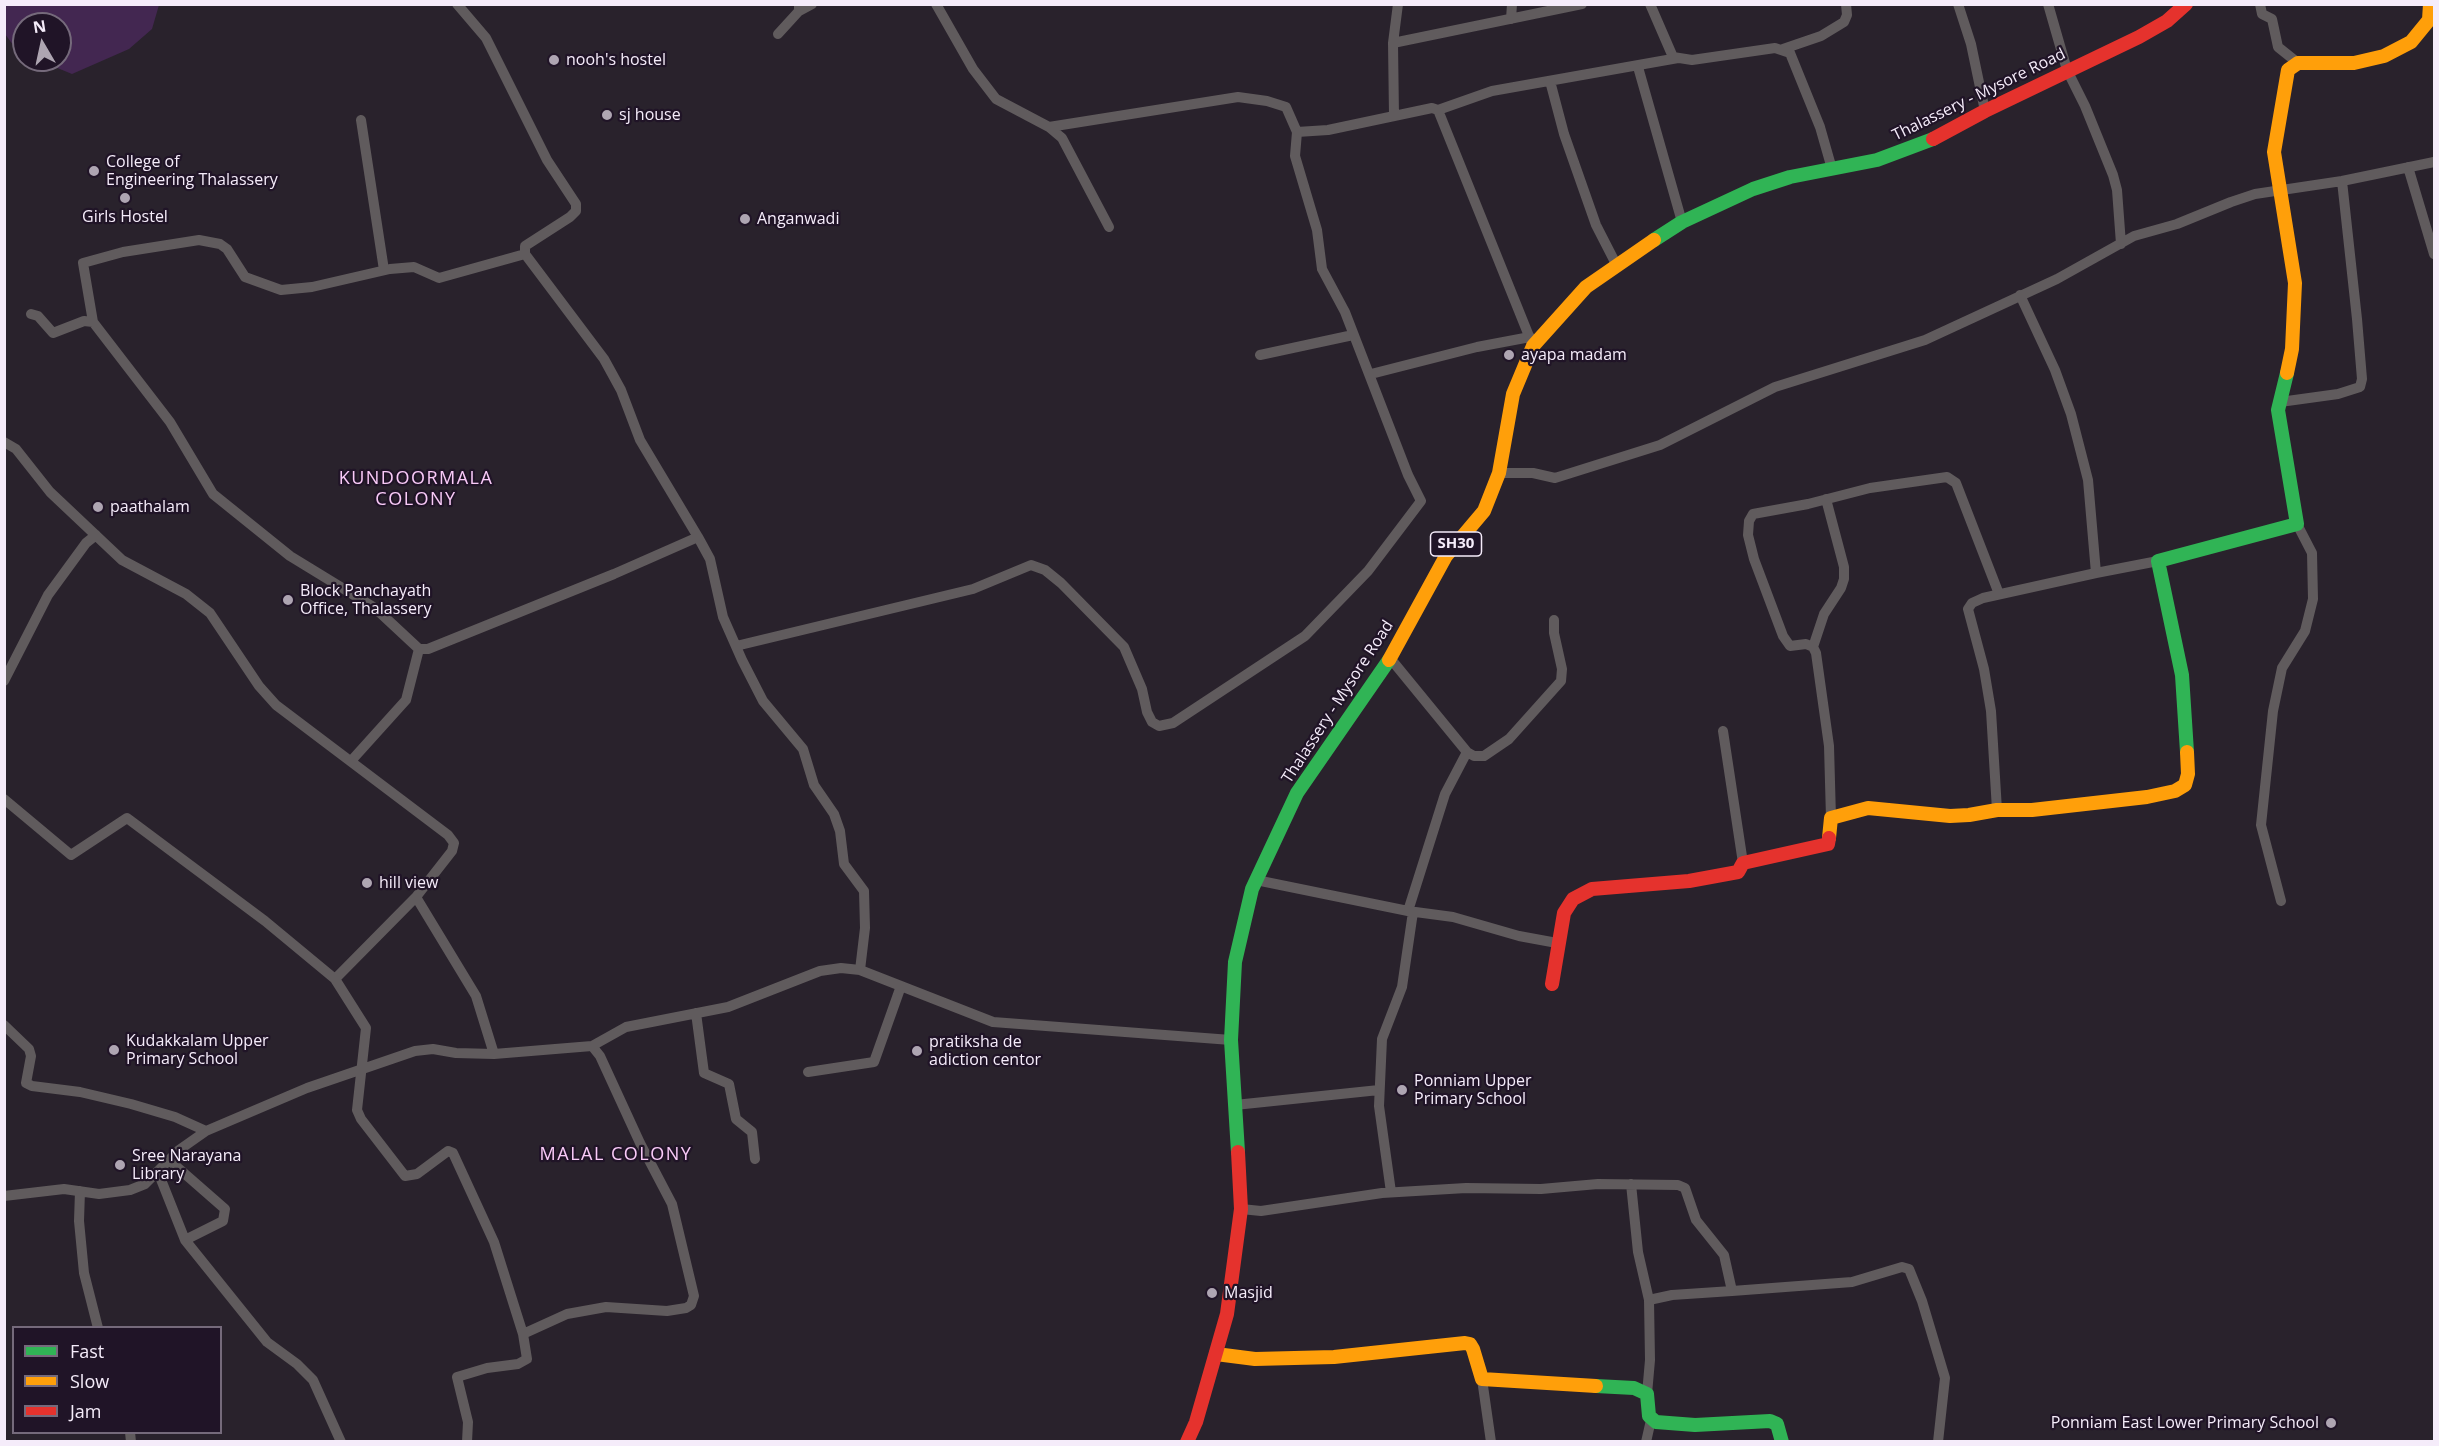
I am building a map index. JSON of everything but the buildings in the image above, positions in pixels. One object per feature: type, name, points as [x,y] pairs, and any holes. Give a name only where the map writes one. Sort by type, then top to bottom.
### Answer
[{"type":"street","points":[[457,4],[486,38],[547,160],[576,204],[576,211],[570,217],[525,246],[525,254],[604,359],[621,390],[640,440],[710,559],[723,617],[763,701],[802,749],[814,785],[834,814],[840,831],[844,864],[864,891],[865,928],[860,970]]},
{"type":"street","points":[[778,34],[799,8],[812,4]]},
{"type":"street","points":[[936,4],[973,69],[996,99],[1049,127],[1062,138],[1109,227]]},
{"type":"street","points":[[1394,116],[1393,43],[1398,4]]},
{"type":"street","points":[[1510,19],[1512,4]]},
{"type":"street","points":[[1393,43],[1582,4]]},
{"type":"street","points":[[1650,4],[1673,57],[1692,60],[1763,49],[1783,49],[1821,36],[1844,22],[1847,15],[1846,4]]},
{"type":"street","points":[[1958,4],[1971,44],[1985,111]]},
{"type":"street","points":[[2048,4],[2067,70],[2085,106],[2113,175],[2117,190],[2121,244]]},
{"type":"street","name":"Thalassery - Mysore Road","points":[[1187,1442],[1196,1422],[1227,1314],[1241,1209],[1231,1040],[1235,962],[1256,880],[1297,793],[1390,658],[1446,556],[1484,511],[1499,473],[1513,394],[1532,342],[1586,288],[1616,264],[1682,222],[1753,189],[1790,177],[1877,160],[1902,153],[1937,138],[2067,70],[2139,37],[2167,21],[2186,4]]},
{"type":"street","points":[[2260,4],[2262,14],[2272,19],[2278,47],[2298,63]]},
{"type":"street","points":[[2280,901],[2261,825],[2273,711],[2282,668],[2305,631],[2313,599],[2312,553],[2297,524],[2278,410],[2292,349],[2295,282],[2278,190],[2274,152],[2277,123],[2288,70],[2298,63],[2354,63],[2384,56],[2411,42],[2428,20],[2430,4]]},
{"type":"street","points":[[1783,49],[1790,53],[1796,64],[1820,127],[1832,169]]},
{"type":"street","points":[[1297,132],[1328,130],[1432,108],[1438,110],[1492,91],[1638,67],[1678,58]]},
{"type":"street","points":[[1638,67],[1682,222]]},
{"type":"street","points":[[1550,81],[1564,134],[1596,225],[1616,264]]},
{"type":"street","points":[[736,646],[973,589],[1030,565],[1045,570],[1061,583],[1124,647],[1152,723],[1159,726],[1173,723],[1305,636],[1368,571],[1419,505],[1421,496],[1408,475],[1371,374],[1345,312],[1322,269],[1317,230],[1295,156],[1297,132],[1286,107],[1267,101],[1238,97],[1049,127]]},
{"type":"street","points":[[1371,374],[1477,347],[1532,342],[1438,110]]},
{"type":"street","points":[[361,120],[384,270]]},
{"type":"street","points":[[1499,473],[1533,472],[1555,478],[1660,445],[1775,387],[1926,340],[2057,279],[2134,236],[2177,225],[2231,202],[2278,190],[2342,182],[2434,162]]},
{"type":"street","points":[[2408,167],[2434,254]]},
{"type":"street","points":[[2280,402],[2338,394],[2360,387],[2362,379],[2357,319],[2342,182]]},
{"type":"street","points":[[525,254],[439,278],[414,267],[384,270],[312,287],[281,290],[245,277],[220,244],[199,240],[123,252],[83,263],[93,322],[170,422],[213,494],[290,556],[375,609],[419,649],[428,649],[614,574],[698,537]]},
{"type":"street","points":[[2020,295],[2055,370],[2071,414],[2088,480],[2096,573]]},
{"type":"street","points":[[31,314],[38,316],[53,333],[84,321],[93,322]]},
{"type":"street","points":[[1260,355],[1353,335]]},
{"type":"street","points":[[4,442],[16,449],[50,492],[122,560],[186,594],[210,613],[259,686],[276,705],[390,792],[410,804],[448,835],[454,843],[452,850],[416,897],[335,979]]},
{"type":"street","points":[[1813,648],[1806,644],[1790,646],[1783,636],[1754,559],[1749,535],[1749,521],[1753,514],[1870,488],[1947,477],[1956,483],[1999,594]]},
{"type":"street","points":[[1743,863],[1828,844],[1831,818],[1826,716],[1813,648],[1824,614],[1842,588],[1844,567],[1826,499]]},
{"type":"street","points":[[1997,810],[1991,711],[1984,669],[1968,609],[1972,603],[1999,594],[2158,561],[2297,524]]},
{"type":"street","points":[[4,681],[48,595],[86,543],[96,535]]},
{"type":"street","points":[[1831,818],[1868,807],[1950,816],[1997,810],[2031,810],[2147,797],[2175,791],[2185,785],[2188,774],[2182,675],[2158,561]]},
{"type":"street","points":[[1390,658],[1467,752],[1474,756],[1484,756],[1509,739],[1561,681],[1563,669],[1554,633],[1554,620]]},
{"type":"street","points":[[351,761],[406,700],[419,649]]},
{"type":"street","points":[[1552,984],[1557,943],[1564,913],[1573,898],[1582,892],[1592,889],[1711,878],[1738,872],[1743,863],[1723,731]]},
{"type":"street","points":[[1391,1192],[1383,1149],[1379,1090],[1382,1039],[1402,987],[1411,911],[1445,794],[1467,752]]},
{"type":"street","points":[[4,799],[71,855],[127,818],[265,921],[335,979],[366,1028],[357,1110],[361,1119],[405,1176],[417,1174],[448,1151],[453,1153],[498,1252],[523,1334],[527,1359],[518,1364],[494,1367],[457,1377],[468,1422],[467,1442]]},
{"type":"street","points":[[1256,880],[1474,922],[1519,936],[1557,943]]},
{"type":"street","points":[[416,897],[476,996],[494,1053]]},
{"type":"street","points":[[4,1196],[64,1189],[99,1194],[130,1190],[145,1184],[169,1160],[206,1131],[307,1088],[415,1051],[433,1049],[456,1053],[494,1053],[592,1046],[626,1027],[728,1007],[820,971],[841,968],[860,970],[993,1022],[1231,1040]]},
{"type":"street","points":[[808,1072],[874,1062],[901,986]]},
{"type":"street","points":[[696,1014],[704,1073],[729,1084],[736,1119],[752,1132],[755,1159]]},
{"type":"street","points":[[4,1025],[29,1049],[31,1056],[26,1083],[131,1104],[175,1117],[206,1131]]},
{"type":"street","points":[[523,1334],[567,1314],[606,1307],[668,1311],[692,1305],[694,1296],[672,1204],[640,1143],[600,1056],[592,1046]]},
{"type":"street","points":[[1235,1105],[1379,1090]]},
{"type":"street","points":[[169,1160],[225,1209],[223,1221],[185,1240]]},
{"type":"street","points":[[158,1172],[185,1240],[267,1342],[297,1364],[313,1380],[341,1442]]},
{"type":"street","points":[[1631,1184],[1638,1252],[1649,1300],[1650,1360],[1647,1394],[1652,1420],[1646,1442]]},
{"type":"street","points":[[1241,1209],[1261,1211],[1391,1192],[1669,1184],[1685,1188],[1696,1220],[1724,1255],[1732,1291]]},
{"type":"street","points":[[80,1191],[79,1221],[84,1273],[97,1326]]},
{"type":"street","points":[[1649,1300],[1672,1295],[1852,1282],[1902,1268],[1910,1269],[1945,1378],[1938,1442]]},
{"type":"street","points":[[1216,1354],[1255,1359],[1334,1357],[1470,1344],[1482,1379],[1491,1442]]},
{"type":"street","points":[[1482,1379],[1634,1388],[1647,1394]]},
{"type":"street","points":[[1652,1420],[1695,1425],[1770,1421],[1777,1424],[1782,1442]]},
{"type":"shaded area","points":[[5,4],[159,5],[152,29],[129,49],[72,74],[67,72],[72,72],[72,12],[12,12],[12,44],[5,34]]},
{"type":"traffic: fast","points":[[1654,240],[1682,222],[1753,189],[1790,177],[1877,160],[1933,139]]},
{"type":"traffic: fast","points":[[2187,752],[2182,675],[2158,561],[2297,524],[2278,410],[2287,373]]},
{"type":"traffic: fast","points":[[1238,1152],[1231,1040],[1235,962],[1252,889],[1297,793],[1389,660]]},
{"type":"traffic: fast","points":[[1596,1386],[1634,1388],[1647,1394],[1649,1416],[1656,1422],[1695,1425],[1770,1421],[1777,1424],[1782,1442]]},
{"type":"traffic: slow","points":[[2287,373],[2292,349],[2295,283],[2274,152],[2288,70],[2298,63],[2354,63],[2384,56],[2411,42],[2429,20],[2430,4]]},
{"type":"traffic: slow","points":[[1389,660],[1446,556],[1484,511],[1499,473],[1513,394],[1533,346],[1586,287],[1654,240]]},
{"type":"traffic: slow","points":[[1829,838],[1831,818],[1868,808],[1950,816],[1969,815],[1997,810],[2032,810],[2147,797],[2175,791],[2185,785],[2188,774],[2187,752]]},
{"type":"traffic: slow","points":[[1216,1354],[1255,1359],[1334,1357],[1465,1343],[1470,1344],[1473,1349],[1482,1379],[1596,1386]]},
{"type":"traffic: jam","points":[[1933,139],[1985,111],[2139,37],[2167,21],[2186,4]]},
{"type":"traffic: jam","points":[[1552,984],[1564,913],[1573,899],[1592,889],[1689,881],[1738,872],[1743,863],[1828,844],[1829,838]]},
{"type":"traffic: jam","points":[[1187,1442],[1196,1422],[1227,1314],[1241,1209],[1238,1152]]},
{"type":"place","name":"nooh's hostel","points":[[554,60]]},
{"type":"place","name":"sj house","points":[[607,115]]},
{"type":"place","name":"College of Engineering Thalassery","points":[[94,171]]},
{"type":"place","name":"Girls Hostel","points":[[125,198]]},
{"type":"place","name":"Anganwadi","points":[[745,219]]},
{"type":"place","name":"ayapa madam","points":[[1509,355]]},
{"type":"place","name":"paathalam","points":[[98,507]]},
{"type":"place","name":"Block Panchayath Office, Thalassery","points":[[288,600]]},
{"type":"place","name":"hill view","points":[[367,883]]},
{"type":"place","name":"Kudakkalam Upper Primary School","points":[[114,1050]]},
{"type":"place","name":"pratiksha de adiction centor","points":[[917,1051]]},
{"type":"place","name":"Ponniam Upper Primary School","points":[[1402,1090]]},
{"type":"place","name":"Sree Narayana Library","points":[[120,1165]]},
{"type":"place","name":"Masjid","points":[[1212,1293]]},
{"type":"place","name":"Ponniam East Lower Primary School","points":[[2331,1423]]},
{"type":"district","name":"KUNDOORMALA COLONY","points":[[416,489]]},
{"type":"district","name":"MALAL COLONY","points":[[616,1155]]}]
